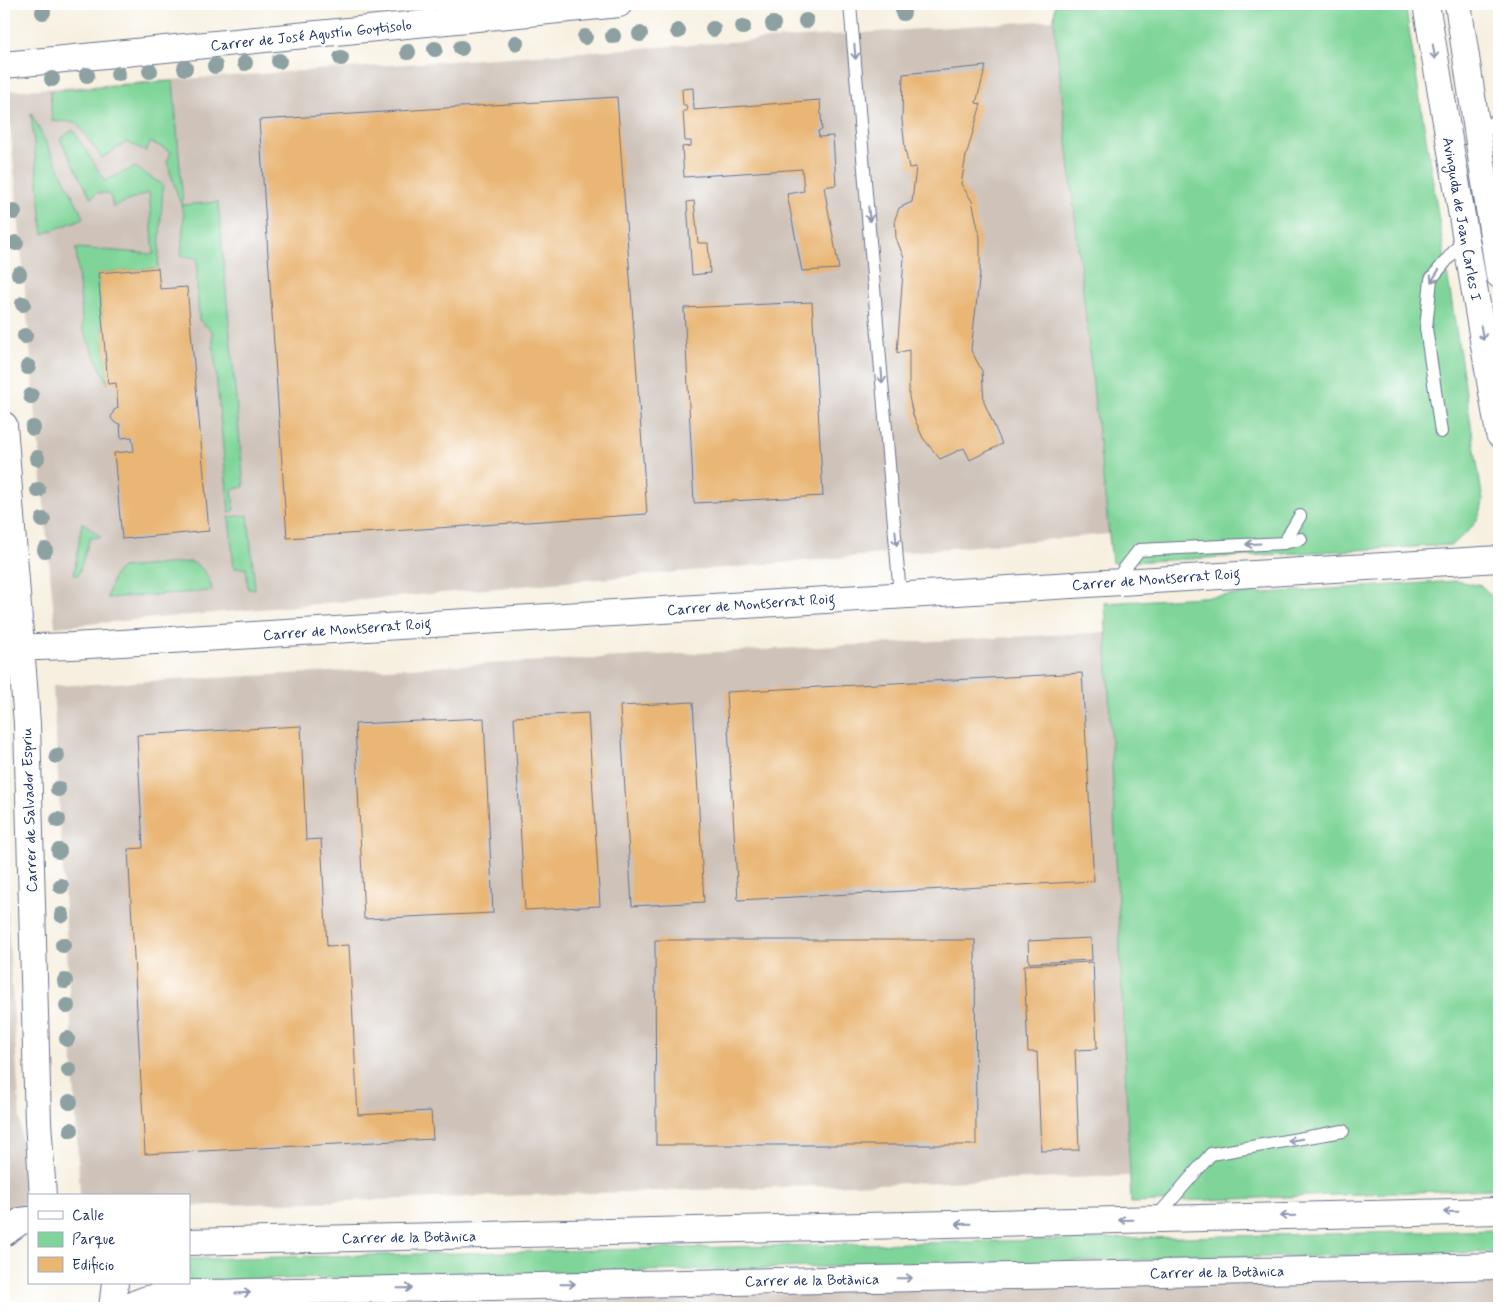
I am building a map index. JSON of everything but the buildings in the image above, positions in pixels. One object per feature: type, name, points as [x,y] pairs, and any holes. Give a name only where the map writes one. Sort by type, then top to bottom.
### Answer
[{"type":"street","name":"Carrer de José Agustín Goytisolo","points":[[4,65],[618,4]]},
{"type":"street","name":"Avinguda de Joan Carles I","points":[[1426,4],[1499,434]]},
{"type":"street","name":"Avinguda de Joan Carles I","points":[[1458,4],[1480,138],[1499,275]]},
{"type":"street","name":"Carrer de Salvador Espriu","points":[[4,426],[13,647],[27,724],[38,1122],[43,1194]]},
{"type":"street","name":"Carrer de Montserrat Roig","points":[[13,647],[72,646],[900,594],[1499,559]]},
{"type":"street","name":"Carrer de la Botànica","points":[[190,1242],[1499,1211]]},
{"type":"street","points":[[4,1233],[21,1221],[28,1220]]},
{"type":"street","name":"Carrer de la Botànica","points":[[127,1308],[136,1302],[162,1296],[247,1292],[1499,1266]]},
{"type":"street","points":[[112,1308],[115,1284]]},
{"type":"lane","points":[[850,4],[900,594]]},
{"type":"lane","points":[[1480,138],[1499,116]]},
{"type":"lane","points":[[1441,432],[1426,328],[1431,279],[1465,238]]},
{"type":"lane","points":[[1284,543],[1300,516]]},
{"type":"lane","points":[[1114,582],[1139,550],[1284,543],[1302,539]]},
{"type":"lane","points":[[1154,1219],[1211,1154],[1343,1131]]},
{"type":"shaded area","points":[[1054,20],[1110,534],[55,627],[7,91]]},
{"type":"shaded area","points":[[1108,632],[1129,1176],[190,1206],[190,1194],[80,1194],[53,686]]},
{"type":"shaded area","points":[[4,858],[26,1216],[4,1217]]},
{"type":"shaded area","points":[[1499,1266],[1499,1308],[383,1308]]},
{"type":"green space","points":[[1055,4],[1405,4],[1483,501],[1476,521],[1463,536],[1451,545],[1112,563],[1054,20]]},
{"type":"green space","points":[[173,81],[183,205],[218,202],[244,487],[232,489],[234,511],[229,512],[212,331],[199,320],[197,258],[181,256],[184,215],[167,162],[171,152],[151,142],[146,151],[127,142],[102,158],[76,122],[52,121],[50,91]]},
{"type":"green space","points":[[31,113],[84,218],[43,234]]},
{"type":"green space","points":[[73,130],[105,181],[135,167],[163,185],[158,268],[98,273],[108,384],[83,330],[76,248],[154,254],[149,192],[113,207],[111,198],[107,193],[97,193],[91,198],[60,139]]},
{"type":"green space","points":[[248,515],[255,589],[248,589],[246,568],[234,568],[229,517]]},
{"type":"green space","points":[[82,522],[101,537],[90,538],[78,575],[74,575]]},
{"type":"green space","points":[[191,562],[196,564],[206,574],[212,591],[107,598],[114,575],[122,568]]},
{"type":"green space","points":[[1457,581],[1482,586],[1499,604],[1499,1185],[1491,1189],[1131,1203],[1105,603]]},
{"type":"green space","points":[[1499,1230],[1499,1252],[190,1281],[190,1259]]}]
